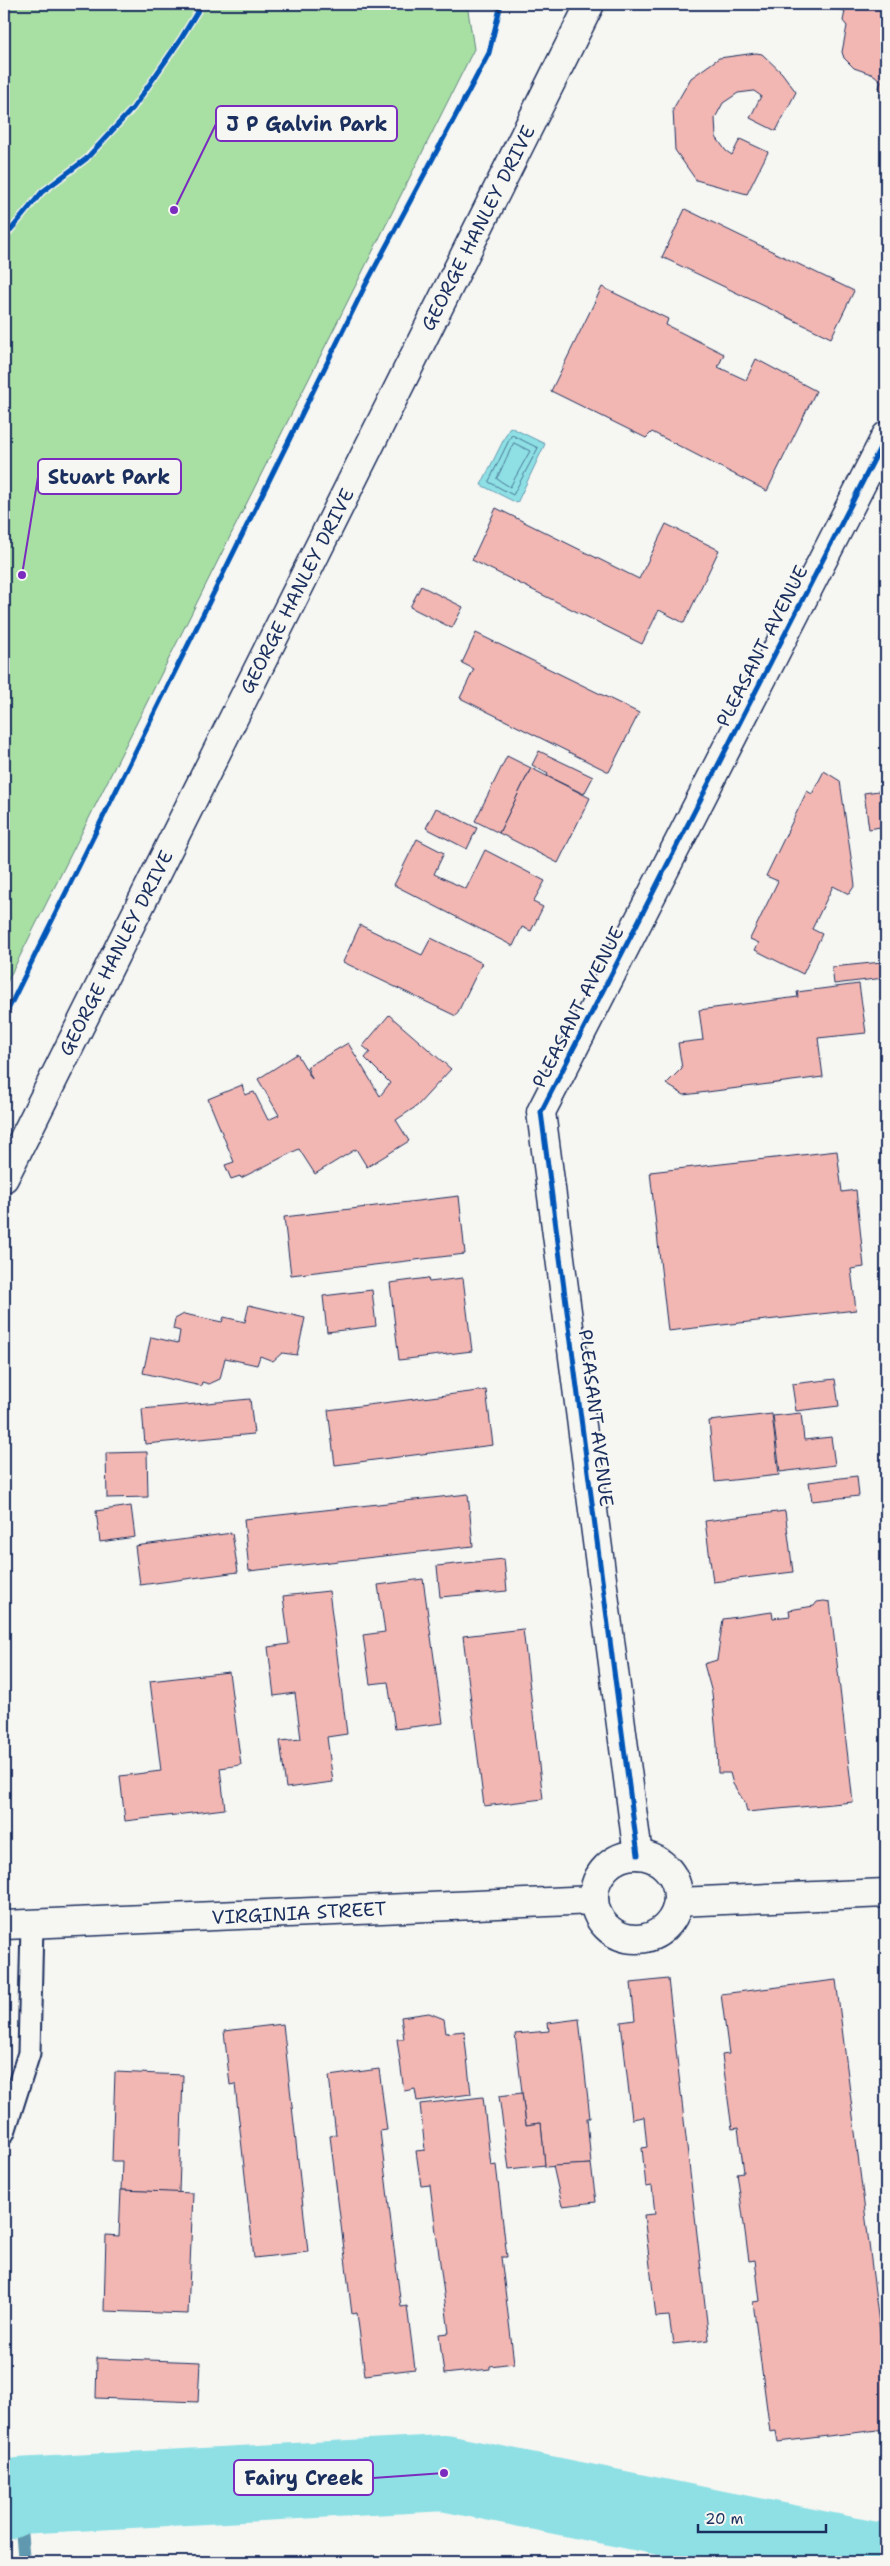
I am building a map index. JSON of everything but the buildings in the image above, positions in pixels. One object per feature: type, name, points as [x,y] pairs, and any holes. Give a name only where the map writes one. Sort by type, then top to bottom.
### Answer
[{"type":"street","name":"GEORGE HANLEY DRIVE","points":[[4,1178],[590,4]]},
{"type":"street","name":"PLEASANT AVENUE","points":[[638,1855],[542,1112],[886,436]]},
{"type":"street","points":[[645,1855],[658,1860],[668,1870],[676,1882],[678,1902],[671,1922],[661,1932],[649,1938],[636,1940],[622,1937],[610,1930],[600,1920],[594,1900],[598,1880],[606,1868],[617,1860],[645,1855]]},
{"type":"street","points":[[678,1902],[886,1894]]},
{"type":"street","name":"VIRGINIA STREET","points":[[4,1926],[594,1900]]},
{"type":"lane","points":[[4,2132],[29,2053],[32,1924]]},
{"type":"green space","points":[[4,4],[467,4],[474,49],[4,988]]},
{"type":"water","points":[[510,427],[545,444],[517,503],[481,485]]},
{"type":"waterway","points":[[4,2502],[18,2496],[444,2473],[884,2562]]},
{"type":"waterway","points":[[18,2496],[24,2562]]},
{"type":"cycle path","points":[[4,238],[42,192],[86,159],[133,108],[180,40],[202,4]]},
{"type":"cycle path","points":[[4,1018],[365,286],[489,53],[501,4]]},
{"type":"cycle path","points":[[638,1855],[541,1112],[886,436]]},
{"type":"place","name":"J P Galvin Park","points":[[174,210]]},
{"type":"place","name":"Stuart Park","points":[[22,575]]},
{"type":"place","name":"Fairy Creek","points":[[444,2473]]}]
